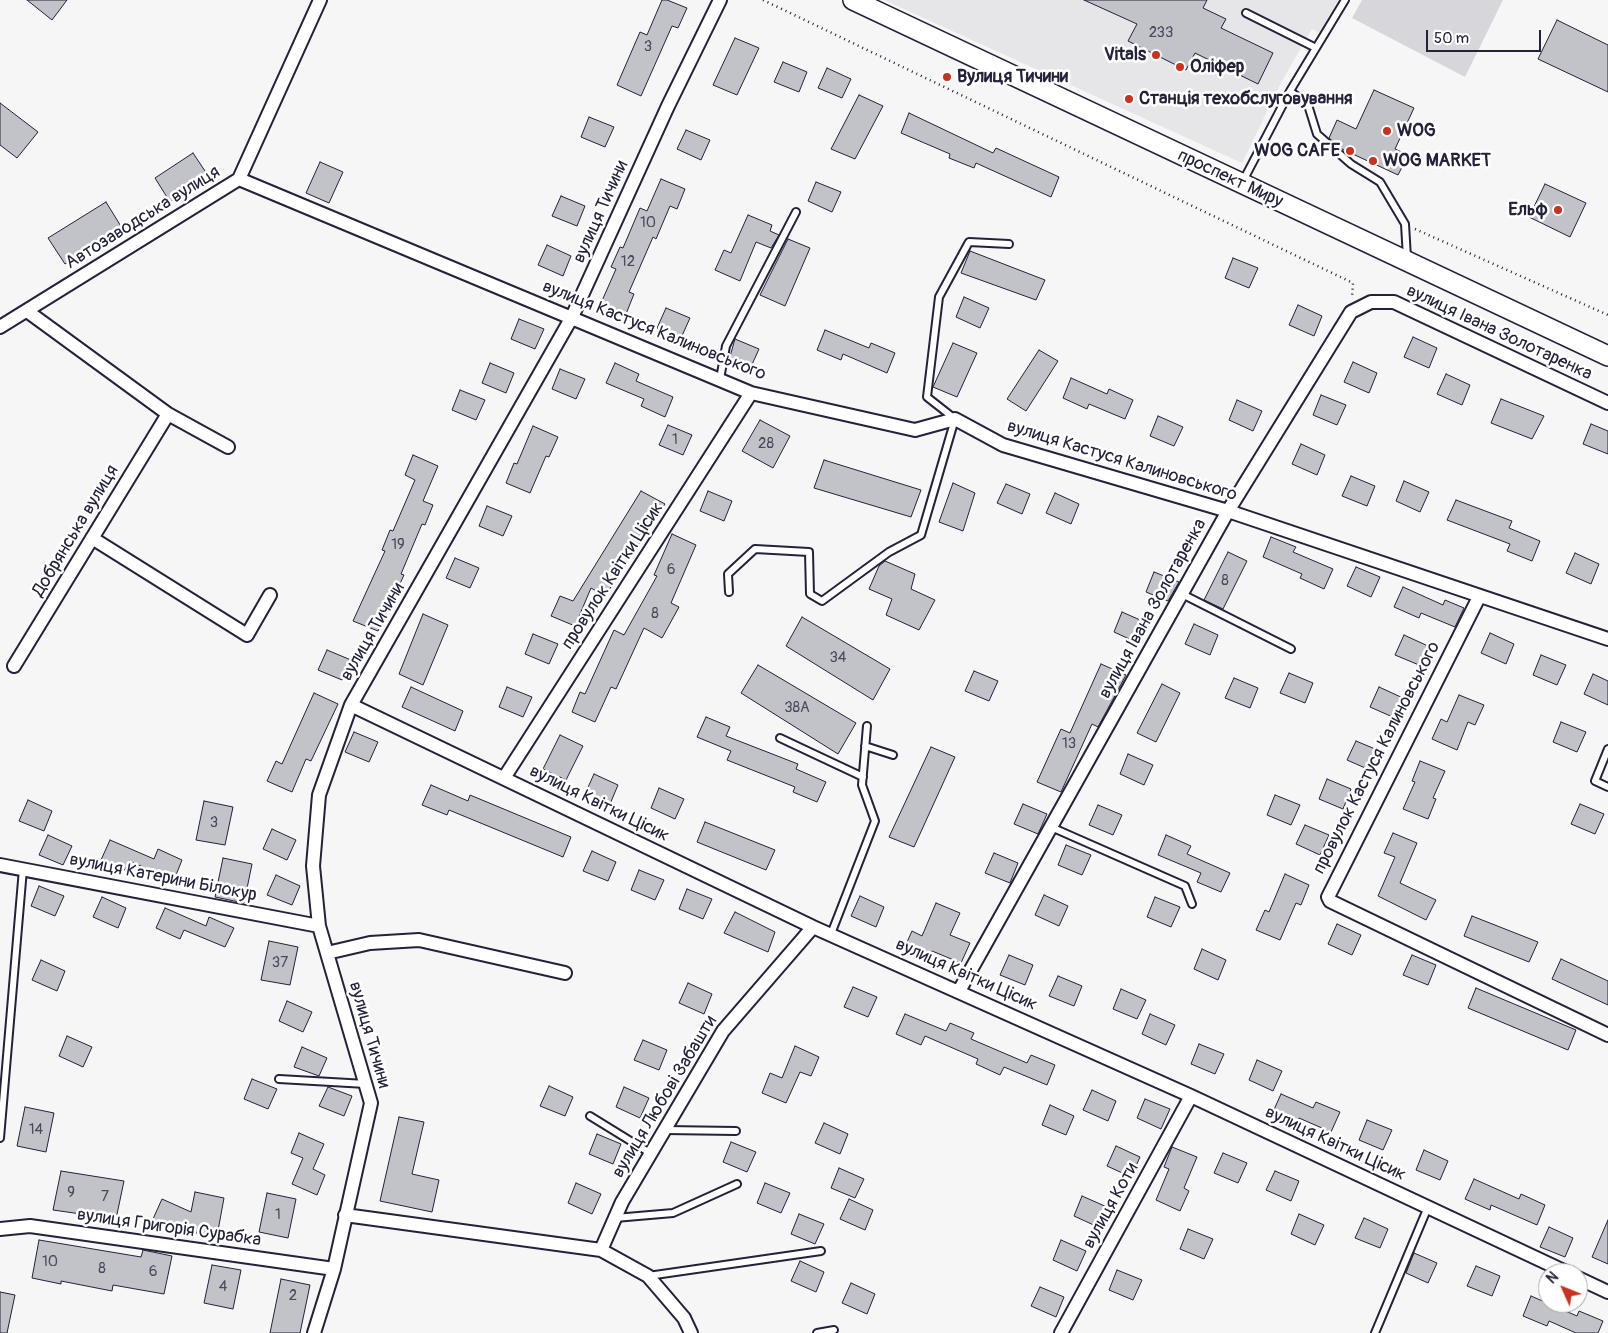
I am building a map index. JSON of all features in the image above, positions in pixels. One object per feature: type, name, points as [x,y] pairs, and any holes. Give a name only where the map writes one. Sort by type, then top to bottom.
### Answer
[{"type":"main road","name":"проспект Миру","points":[[854,0],[1241,185],[1408,261],[1608,356]]},
{"type":"street","name":"Автозаводська вулиця","points":[[0,327],[239,179],[320,0]]},
{"type":"street","name":"вулиця Тичини","points":[[314,1333],[334,1269],[371,1103],[319,926],[313,866],[319,794],[352,705],[572,317],[668,106],[720,0]]},
{"type":"street","name":"вулиця Кастуся Калиновського","points":[[239,179],[751,393],[915,430],[955,419],[1004,444],[1228,512],[1608,639]]},
{"type":"street","name":"вулиця Івана Золотаренка","points":[[960,991],[1228,512],[1351,312],[1371,302],[1394,302],[1608,403]]},
{"type":"street","points":[[27,311],[168,414],[228,447]]},
{"type":"street","name":"провулок Квітки Цісик","points":[[504,778],[751,393]]},
{"type":"street","name":"Добрянська вулиця","points":[[14,666],[168,414]]},
{"type":"street","points":[[92,538],[247,635],[270,594]]},
{"type":"street","name":"провулок Кастуся Калиновського","points":[[1479,596],[1328,897],[1330,901],[1608,1035]]},
{"type":"street","name":"вулиця Квітки Цісик","points":[[352,705],[813,927],[960,991],[1191,1096],[1547,1263]]},
{"type":"street","name":"вулиця Катерини Білокур","points":[[0,865],[319,926]]},
{"type":"street","name":"вулиця Любові Забашти","points":[[601,1250],[650,1153],[723,1031],[813,927]]},
{"type":"street","points":[[327,953],[370,943],[419,940],[565,974]]},
{"type":"street","name":"вулиця Коти","points":[[1061,1333],[1191,1096]]},
{"type":"street","points":[[345,1215],[601,1250],[648,1276],[684,1318],[691,1333]]},
{"type":"street","name":"вулиця Григорія Сурабка","points":[[0,1229],[30,1226],[334,1269]]},
{"type":"street","points":[[1588,1283],[1608,1292]]},
{"type":"lane","points":[[1241,185],[1290,91],[1345,0]]},
{"type":"lane","points":[[1246,13],[1316,48]]},
{"type":"lane","points":[[1290,91],[1308,105],[1317,134],[1351,164],[1380,182],[1405,224],[1408,261]]},
{"type":"lane","points":[[720,379],[726,346],[796,212]]},
{"type":"lane","points":[[729,592],[728,574],[755,549],[809,552],[810,594],[822,601],[889,552],[921,535],[955,419],[927,397],[939,297],[969,242],[1009,244]]},
{"type":"lane","points":[[1182,594],[1291,649]]},
{"type":"lane","points":[[831,934],[875,821],[862,785],[867,726]]},
{"type":"lane","points":[[780,738],[863,777]]},
{"type":"lane","points":[[865,746],[893,754]]},
{"type":"lane","points":[[1608,749],[1595,781],[1608,787]]},
{"type":"lane","points":[[1051,827],[1185,886],[1192,904]]},
{"type":"lane","points":[[0,1138],[23,869]]},
{"type":"lane","points":[[278,1079],[366,1084]]},
{"type":"lane","points":[[590,1116],[650,1153]]},
{"type":"lane","points":[[664,1130],[736,1131]]},
{"type":"lane","points":[[616,1218],[673,1213],[738,1184]]},
{"type":"lane","points":[[1375,1333],[1428,1207]]},
{"type":"lane","points":[[648,1276],[821,1251]]},
{"type":"lane","points":[[817,1333],[834,1330]]},
{"type":"path","points":[[763,0],[1352,283],[1351,312]]},
{"type":"path","points":[[1405,224],[1608,314]]},
{"type":"shaded area","points":[[884,0],[1338,0],[1319,33],[1312,29],[1282,81],[1242,163]]},
{"type":"shaded area","points":[[1362,0],[1503,0],[1465,77],[1352,18]]},
{"type":"building","points":[[27,0],[67,0],[52,20]]},
{"type":"building","points":[[662,0],[667,0],[687,8],[678,28],[672,26],[641,96],[617,85],[640,32],[647,35]]},
{"type":"building","points":[[1084,0],[1207,0],[1203,8],[1226,19],[1221,28],[1273,53],[1258,84],[1195,53],[1186,70],[1128,41],[1137,24]]},
{"type":"building","points":[[1557,20],[1608,45],[1608,92],[1538,59]]},
{"type":"building","points":[[735,38],[759,48],[737,95],[713,85]]},
{"type":"building","points":[[783,62],[807,72],[799,92],[774,82]]},
{"type":"building","points":[[827,68],[851,79],[842,98],[818,88]]},
{"type":"building","name":"WOG","points":[[1374,90],[1414,108],[1395,149],[1408,155],[1398,175],[1342,149],[1329,138],[1337,120],[1356,129]]},
{"type":"building","points":[[859,95],[883,106],[855,159],[831,149]]},
{"type":"building","points":[[0,103],[38,132],[17,158],[0,145]]},
{"type":"building","points":[[909,113],[993,153],[996,148],[1059,177],[1051,197],[976,163],[974,168],[949,158],[950,154],[901,133]]},
{"type":"building","points":[[589,117],[614,127],[605,147],[581,137]]},
{"type":"building","points":[[686,130],[710,140],[701,160],[677,149]]},
{"type":"building","points":[[193,153],[209,177],[170,202],[155,178]]},
{"type":"building","points":[[320,162],[343,172],[329,203],[306,193]]},
{"type":"building","points":[[661,179],[685,189],[677,209],[670,206],[656,239],[653,237],[629,292],[634,294],[626,314],[601,303],[616,269],[611,267],[620,247],[623,248],[640,208],[647,211]]},
{"type":"building","points":[[816,182],[841,192],[832,212],[808,201]]},
{"type":"building","name":"Ельф","points":[[1545,184],[1586,203],[1570,237],[1529,217]]},
{"type":"building","points":[[561,196],[585,206],[577,226],[552,216]]},
{"type":"building","points":[[106,202],[122,228],[65,264],[48,238]]},
{"type":"building","points":[[748,215],[772,225],[770,231],[779,235],[771,248],[756,242],[740,281],[715,270],[724,250],[731,253]]},
{"type":"building","points":[[788,239],[810,248],[785,306],[760,295]]},
{"type":"building","points":[[547,245],[571,256],[563,276],[538,265]]},
{"type":"building","points":[[970,251],[1045,280],[1036,300],[961,273]]},
{"type":"building","points":[[1233,258],[1258,268],[1249,288],[1225,278]]},
{"type":"building","points":[[964,297],[989,308],[980,328],[956,317]]},
{"type":"building","points":[[1298,305],[1322,316],[1314,336],[1289,325]]},
{"type":"building","points":[[666,308],[690,318],[681,338],[657,328]]},
{"type":"building","points":[[519,319],[544,329],[535,349],[511,339]]},
{"type":"building","points":[[825,330],[869,348],[871,343],[895,353],[887,373],[843,354],[841,360],[817,350]]},
{"type":"building","points":[[1413,337],[1437,348],[1429,368],[1404,357]]},
{"type":"building","points":[[735,339],[759,349],[750,369],[729,360]]},
{"type":"building","points":[[953,343],[977,353],[957,397],[933,387]]},
{"type":"building","points":[[1039,350],[1058,361],[1026,411],[1007,399]]},
{"type":"building","points":[[1353,362],[1377,373],[1369,393],[1344,382]]},
{"type":"building","points":[[490,363],[514,373],[506,393],[482,383]]},
{"type":"building","points":[[615,363],[639,374],[636,381],[673,397],[665,417],[641,406],[644,399],[606,383]]},
{"type":"building","points":[[560,369],[585,379],[576,399],[552,389]]},
{"type":"building","points":[[1446,374],[1470,385],[1462,405],[1437,394]]},
{"type":"building","points":[[1071,378],[1107,394],[1109,389],[1133,400],[1125,419],[1089,404],[1087,409],[1063,398]]},
{"type":"building","points":[[460,390],[485,400],[476,420],[452,410]]},
{"type":"building","points":[[1321,395],[1346,405],[1337,425],[1313,415]]},
{"type":"building","points":[[1501,399],[1544,416],[1532,439],[1491,423]]},
{"type":"building","points":[[1237,400],[1262,411],[1253,431],[1229,420]]},
{"type":"building","points":[[1158,416],[1183,427],[1174,446],[1150,436]]},
{"type":"building","points":[[760,420],[790,436],[773,468],[742,451]]},
{"type":"building","points":[[1591,424],[1608,431],[1608,454],[1583,444]]},
{"type":"building","points":[[668,425],[692,435],[683,455],[659,445]]},
{"type":"building","points":[[533,426],[558,437],[549,457],[546,456],[530,493],[506,483],[514,463],[517,464]]},
{"type":"building","points":[[1301,444],[1325,455],[1317,475],[1292,464]]},
{"type":"building","points":[[413,455],[438,466],[423,501],[433,505],[425,525],[422,524],[401,574],[404,575],[378,631],[353,621],[385,551],[382,550],[390,530],[393,531],[415,480],[405,475]]},
{"type":"building","points":[[824,460],[921,490],[911,517],[814,488]]},
{"type":"building","points":[[1351,476],[1375,486],[1367,506],[1342,496]]},
{"type":"building","points":[[1404,481],[1429,492],[1420,512],[1396,501]]},
{"type":"building","points":[[953,483],[975,493],[963,531],[939,522]]},
{"type":"building","points":[[1006,484],[1030,494],[1022,514],[997,503]]},
{"type":"building","points":[[641,491],[665,504],[605,596],[591,588],[575,626],[551,616],[560,596],[573,601]]},
{"type":"building","points":[[708,491],[732,501],[724,521],[700,511]]},
{"type":"building","points":[[1055,493],[1079,504],[1071,524],[1046,513]]},
{"type":"building","points":[[1456,500],[1512,521],[1509,528],[1540,541],[1532,561],[1507,551],[1510,544],[1447,520]]},
{"type":"building","points":[[487,506],[512,516],[503,536],[479,526]]},
{"type":"building","points":[[672,534],[696,545],[671,603],[679,607],[662,638],[644,628],[616,689],[611,687],[595,722],[572,712],[580,692],[585,694],[614,630],[624,635],[657,576],[654,575]]},
{"type":"building","points":[[1271,537],[1296,547],[1293,552],[1333,569],[1324,589],[1300,578],[1302,574],[1263,557]]},
{"type":"building","points":[[1228,552],[1247,561],[1223,609],[1204,600]]},
{"type":"building","points":[[1575,553],[1599,564],[1591,584],[1566,573]]},
{"type":"building","points":[[455,558],[479,568],[470,588],[446,578]]},
{"type":"building","points":[[885,561],[915,574],[911,589],[935,600],[919,630],[886,615],[892,599],[869,589],[879,566]]},
{"type":"building","points":[[1356,567],[1380,577],[1371,597],[1347,586]]},
{"type":"building","points":[[1154,572],[1179,582],[1168,601],[1146,592]]},
{"type":"building","points":[[1403,587],[1443,605],[1445,600],[1464,608],[1455,627],[1421,613],[1419,618],[1394,607]]},
{"type":"building","points":[[1122,612],[1147,623],[1138,643],[1114,632]]},
{"type":"building","points":[[423,614],[448,625],[423,685],[399,674]]},
{"type":"building","points":[[802,617],[890,669],[873,700],[786,646]]},
{"type":"building","points":[[1194,624],[1218,635],[1210,655],[1185,644]]},
{"type":"building","points":[[1490,633],[1514,644],[1506,664],[1481,653]]},
{"type":"building","points":[[533,634],[558,644],[549,664],[525,654]]},
{"type":"building","points":[[1404,635],[1428,646],[1419,665],[1395,655]]},
{"type":"building","points":[[327,650],[351,660],[342,680],[318,670]]},
{"type":"building","points":[[1541,655],[1566,665],[1557,685],[1533,675]]},
{"type":"building","points":[[1101,664],[1126,675],[1098,727],[1092,724],[1061,792],[1037,782],[1061,729],[1070,733]]},
{"type":"building","points":[[758,665],[856,723],[838,754],[741,693]]},
{"type":"building","points":[[974,671],[998,681],[989,701],[965,691]]},
{"type":"building","points":[[1289,673],[1313,683],[1305,703],[1280,693]]},
{"type":"building","points":[[1593,674],[1608,681],[1608,705],[1584,694]]},
{"type":"building","points":[[1234,678],[1258,688],[1250,708],[1225,698]]},
{"type":"building","points":[[1162,684],[1180,693],[1156,742],[1137,733]]},
{"type":"building","points":[[411,687],[463,711],[455,731],[402,707]]},
{"type":"building","points":[[507,687],[532,697],[523,717],[499,707]]},
{"type":"building","points":[[1379,687],[1403,698],[1395,718],[1370,707]]},
{"type":"building","points":[[314,693],[338,704],[311,761],[306,759],[292,792],[267,781],[276,761],[282,764]]},
{"type":"building","points":[[1459,695],[1484,705],[1475,725],[1468,722],[1457,750],[1432,739],[1441,719],[1447,722]]},
{"type":"building","points":[[706,717],[730,727],[726,736],[798,764],[796,769],[826,782],[817,802],[793,792],[795,787],[727,760],[731,751],[697,737]]},
{"type":"building","points":[[1561,722],[1586,732],[1577,752],[1553,742]]},
{"type":"building","points":[[354,732],[378,742],[369,762],[345,752]]},
{"type":"building","points":[[560,735],[583,746],[566,780],[543,769]]},
{"type":"building","points":[[1356,741],[1380,751],[1372,771],[1347,760]]},
{"type":"building","points":[[931,747],[955,757],[914,847],[889,837]]},
{"type":"building","points":[[1128,754],[1153,765],[1144,785],[1120,774]]},
{"type":"building","points":[[1420,761],[1445,771],[1433,798],[1436,799],[1428,819],[1403,809],[1415,782],[1412,781]]},
{"type":"building","points":[[594,774],[618,785],[610,804],[585,794]]},
{"type":"building","points":[[1327,779],[1351,789],[1343,809],[1319,799]]},
{"type":"building","points":[[431,785],[468,801],[470,795],[571,837],[563,857],[449,810],[447,815],[422,805]]},
{"type":"building","points":[[659,788],[684,799],[675,819],[651,808]]},
{"type":"building","points":[[1275,795],[1300,805],[1291,825],[1267,815]]},
{"type":"building","points":[[28,800],[52,811],[44,831],[19,821]]},
{"type":"building","points":[[204,801],[233,807],[225,845],[196,840]]},
{"type":"building","points":[[1023,804],[1047,814],[1038,834],[1014,824]]},
{"type":"building","points":[[1580,804],[1604,814],[1595,834],[1571,824]]},
{"type":"building","points":[[1098,805],[1122,815],[1113,835],[1089,825]]},
{"type":"building","points":[[705,822],[775,850],[766,870],[697,842]]},
{"type":"building","points":[[1305,825],[1329,835],[1320,855],[1296,844]]},
{"type":"building","points":[[272,829],[296,840],[287,860],[263,849]]},
{"type":"building","points":[[1393,833],[1417,843],[1400,883],[1436,900],[1426,920],[1378,896],[1395,857],[1384,853]]},
{"type":"building","points":[[48,835],[72,846],[63,865],[39,855]]},
{"type":"building","points":[[1166,835],[1191,846],[1187,854],[1230,873],[1221,892],[1197,882],[1201,873],[1158,855]]},
{"type":"building","points":[[110,840],[154,859],[158,849],[182,860],[174,880],[129,861],[125,870],[101,860]]},
{"type":"building","points":[[1066,845],[1091,855],[1082,875],[1058,865]]},
{"type":"building","points":[[592,851],[616,862],[608,881],[583,871]]},
{"type":"building","points":[[994,853],[1018,863],[1010,883],[985,873]]},
{"type":"building","points":[[223,858],[252,864],[244,903],[215,897]]},
{"type":"building","points":[[639,870],[664,880],[655,900],[631,890]]},
{"type":"building","points":[[1285,874],[1309,885],[1301,905],[1296,903],[1280,940],[1256,930],[1265,910],[1269,912]]},
{"type":"building","points":[[276,875],[300,886],[292,905],[267,895]]},
{"type":"building","points":[[39,886],[64,896],[55,916],[31,906]]},
{"type":"building","points":[[687,889],[712,899],[703,919],[679,909]]},
{"type":"building","points":[[1044,895],[1068,906],[1059,926],[1035,915]]},
{"type":"building","points":[[860,896],[884,907],[876,927],[851,916]]},
{"type":"building","points":[[102,897],[126,908],[118,928],[93,917]]},
{"type":"building","points":[[1155,897],[1180,907],[1171,927],[1147,917]]},
{"type":"building","points":[[936,903],[960,913],[950,935],[970,943],[961,963],[932,951],[928,962],[903,951],[912,931],[922,936]]},
{"type":"building","points":[[165,908],[206,926],[209,917],[234,928],[225,947],[184,930],[180,939],[156,928]]},
{"type":"building","points":[[735,912],[775,932],[768,952],[724,933]]},
{"type":"building","points":[[1472,916],[1538,942],[1529,962],[1464,936]]},
{"type":"building","points":[[1337,924],[1361,935],[1352,955],[1328,944]]},
{"type":"building","points":[[269,941],[298,947],[290,985],[261,980]]},
{"type":"building","points":[[1202,949],[1226,960],[1218,980],[1194,969]]},
{"type":"building","points":[[1009,955],[1033,965],[1025,985],[1000,975]]},
{"type":"building","points":[[1412,955],[1436,965],[1428,985],[1403,975]]},
{"type":"building","points":[[1561,959],[1608,981],[1608,1005],[1552,979]]},
{"type":"building","points":[[41,960],[65,971],[57,991],[32,980]]},
{"type":"building","points":[[1058,976],[1082,986],[1074,1006],[1049,996]]},
{"type":"building","points":[[688,983],[712,994],[704,1014],[679,1003]]},
{"type":"building","points":[[853,987],[877,997],[868,1017],[844,1007]]},
{"type":"building","points":[[1476,988],[1576,1030],[1568,1050],[1468,1008]]},
{"type":"building","points":[[1121,989],[1146,1000],[1137,1019],[1113,1009]]},
{"type":"building","points":[[287,1001],[312,1012],[303,1032],[279,1021]]},
{"type":"building","points":[[905,1014],[946,1031],[950,1023],[974,1033],[971,1039],[1027,1063],[1031,1055],[1055,1065],[1047,1085],[1004,1067],[1000,1075],[976,1064],[978,1059],[925,1036],[921,1045],[896,1034]]},
{"type":"building","points":[[1150,1014],[1175,1025],[1166,1045],[1142,1034]]},
{"type":"building","points":[[67,1036],[92,1047],[83,1067],[59,1056]]},
{"type":"building","points":[[643,1040],[667,1050],[659,1070],[634,1060]]},
{"type":"building","points":[[1199,1044],[1224,1054],[1215,1074],[1191,1064]]},
{"type":"building","points":[[795,1046],[819,1057],[811,1076],[800,1072],[786,1103],[762,1093],[770,1073],[782,1078]]},
{"type":"building","points":[[302,1047],[327,1058],[319,1076],[294,1067]]},
{"type":"building","points":[[1257,1060],[1282,1071],[1273,1091],[1249,1080]]},
{"type":"building","points":[[252,1079],[277,1089],[268,1109],[244,1099]]},
{"type":"building","points":[[549,1086],[573,1097],[565,1116],[540,1106]]},
{"type":"building","points":[[328,1087],[352,1096],[344,1116],[319,1106]]},
{"type":"building","points":[[624,1087],[649,1098],[640,1118],[616,1107]]},
{"type":"building","points":[[1092,1090],[1116,1101],[1108,1121],[1083,1110]]},
{"type":"building","points":[[1281,1094],[1313,1108],[1316,1102],[1340,1112],[1331,1132],[1299,1118],[1297,1124],[1272,1114]]},
{"type":"building","points":[[1145,1099],[1170,1109],[1161,1129],[1137,1118]]},
{"type":"building","points":[[1050,1105],[1074,1116],[1066,1135],[1042,1125]]},
{"type":"building","points":[[25,1107],[54,1113],[46,1152],[17,1146]]},
{"type":"building","points":[[399,1117],[424,1122],[412,1174],[439,1180],[432,1212],[380,1201]]},
{"type":"building","points":[[1367,1120],[1392,1130],[1383,1150],[1359,1140]]},
{"type":"building","points":[[824,1123],[848,1134],[840,1154],[815,1143]]},
{"type":"building","points":[[299,1133],[324,1144],[313,1169],[325,1175],[317,1195],[292,1184],[303,1158],[291,1153]]},
{"type":"building","points":[[597,1134],[621,1144],[613,1164],[589,1154]]},
{"type":"building","points":[[731,1142],[756,1152],[747,1172],[723,1162]]},
{"type":"building","points":[[1116,1146],[1140,1157],[1131,1177],[1107,1166]]},
{"type":"building","points":[[1172,1147],[1197,1157],[1184,1188],[1189,1191],[1180,1211],[1156,1200],[1169,1169],[1164,1167]]},
{"type":"building","points":[[1424,1150],[1448,1161],[1440,1180],[1416,1170]]},
{"type":"building","points":[[1223,1153],[1247,1163],[1238,1183],[1214,1173]]},
{"type":"building","points":[[839,1168],[864,1179],[855,1198],[831,1188]]},
{"type":"building","points":[[61,1171],[124,1181],[116,1219],[53,1210]]},
{"type":"building","points":[[1275,1171],[1299,1181],[1291,1201],[1266,1190]]},
{"type":"building","points":[[1474,1179],[1519,1199],[1521,1194],[1545,1205],[1537,1225],[1491,1205],[1490,1210],[1465,1199]]},
{"type":"building","points":[[576,1183],[601,1194],[592,1214],[568,1203]]},
{"type":"building","points":[[765,1183],[790,1193],[781,1213],[757,1203]]},
{"type":"building","points":[[195,1192],[224,1198],[217,1236],[178,1230],[153,1219],[162,1199],[191,1212]]},
{"type":"building","points":[[267,1193],[296,1199],[288,1238],[259,1232]]},
{"type":"building","points":[[1082,1196],[1107,1207],[1098,1227],[1074,1216]]},
{"type":"building","points":[[849,1199],[873,1210],[865,1230],[840,1219]]},
{"type":"building","points":[[799,1214],[824,1224],[815,1244],[791,1234]]},
{"type":"building","points":[[1299,1214],[1324,1225],[1315,1245],[1291,1234]]},
{"type":"building","points":[[1364,1218],[1388,1229],[1380,1248],[1355,1238]]},
{"type":"building","points":[[1608,1220],[1608,1264],[1592,1257]]},
{"type":"building","points":[[1549,1227],[1573,1238],[1565,1257],[1540,1247]]},
{"type":"building","points":[[1188,1229],[1213,1239],[1204,1259],[1180,1249]]},
{"type":"building","points":[[39,1240],[141,1257],[143,1250],[172,1256],[164,1294],[113,1285],[112,1291],[61,1281],[61,1284],[32,1278]]},
{"type":"building","points":[[1061,1240],[1086,1251],[1077,1271],[1053,1260]]},
{"type":"building","points":[[1414,1253],[1437,1263],[1428,1283],[1406,1273]]},
{"type":"building","points":[[800,1261],[824,1272],[816,1292],[791,1281]]},
{"type":"building","points":[[212,1265],[241,1270],[233,1309],[204,1303]]},
{"type":"building","points":[[1476,1266],[1500,1276],[1492,1296],[1467,1286]]},
{"type":"building","points":[[1117,1270],[1142,1280],[1133,1300],[1109,1290]]},
{"type":"building","points":[[281,1279],[310,1285],[300,1333],[270,1333]]},
{"type":"building","points":[[851,1283],[875,1294],[867,1314],[842,1303]]},
{"type":"building","points":[[1040,1287],[1064,1297],[1056,1317],[1031,1306]]},
{"type":"building","points":[[0,1292],[15,1295],[7,1333],[0,1333]]},
{"type":"building","points":[[1531,1296],[1538,1299],[1538,1313],[1570,1313],[1577,1316],[1578,1313],[1584,1313],[1603,1321],[1598,1333],[1576,1333],[1549,1321],[1547,1326],[1523,1316]]},
{"type":"place","name":"Vitals","points":[[1156,55]]},
{"type":"place","name":"Оліфер","points":[[1180,67]]},
{"type":"place","name":"Вулиця Тичини","points":[[947,77]]},
{"type":"place","name":"Станція техобслуговування","points":[[1129,99]]},
{"type":"place","name":"WOG","points":[[1387,131]]},
{"type":"place","name":"WOG CAFE","points":[[1350,151]]},
{"type":"place","name":"WOG MARKET","points":[[1373,161]]},
{"type":"place","name":"Ельф","points":[[1558,210]]}]
